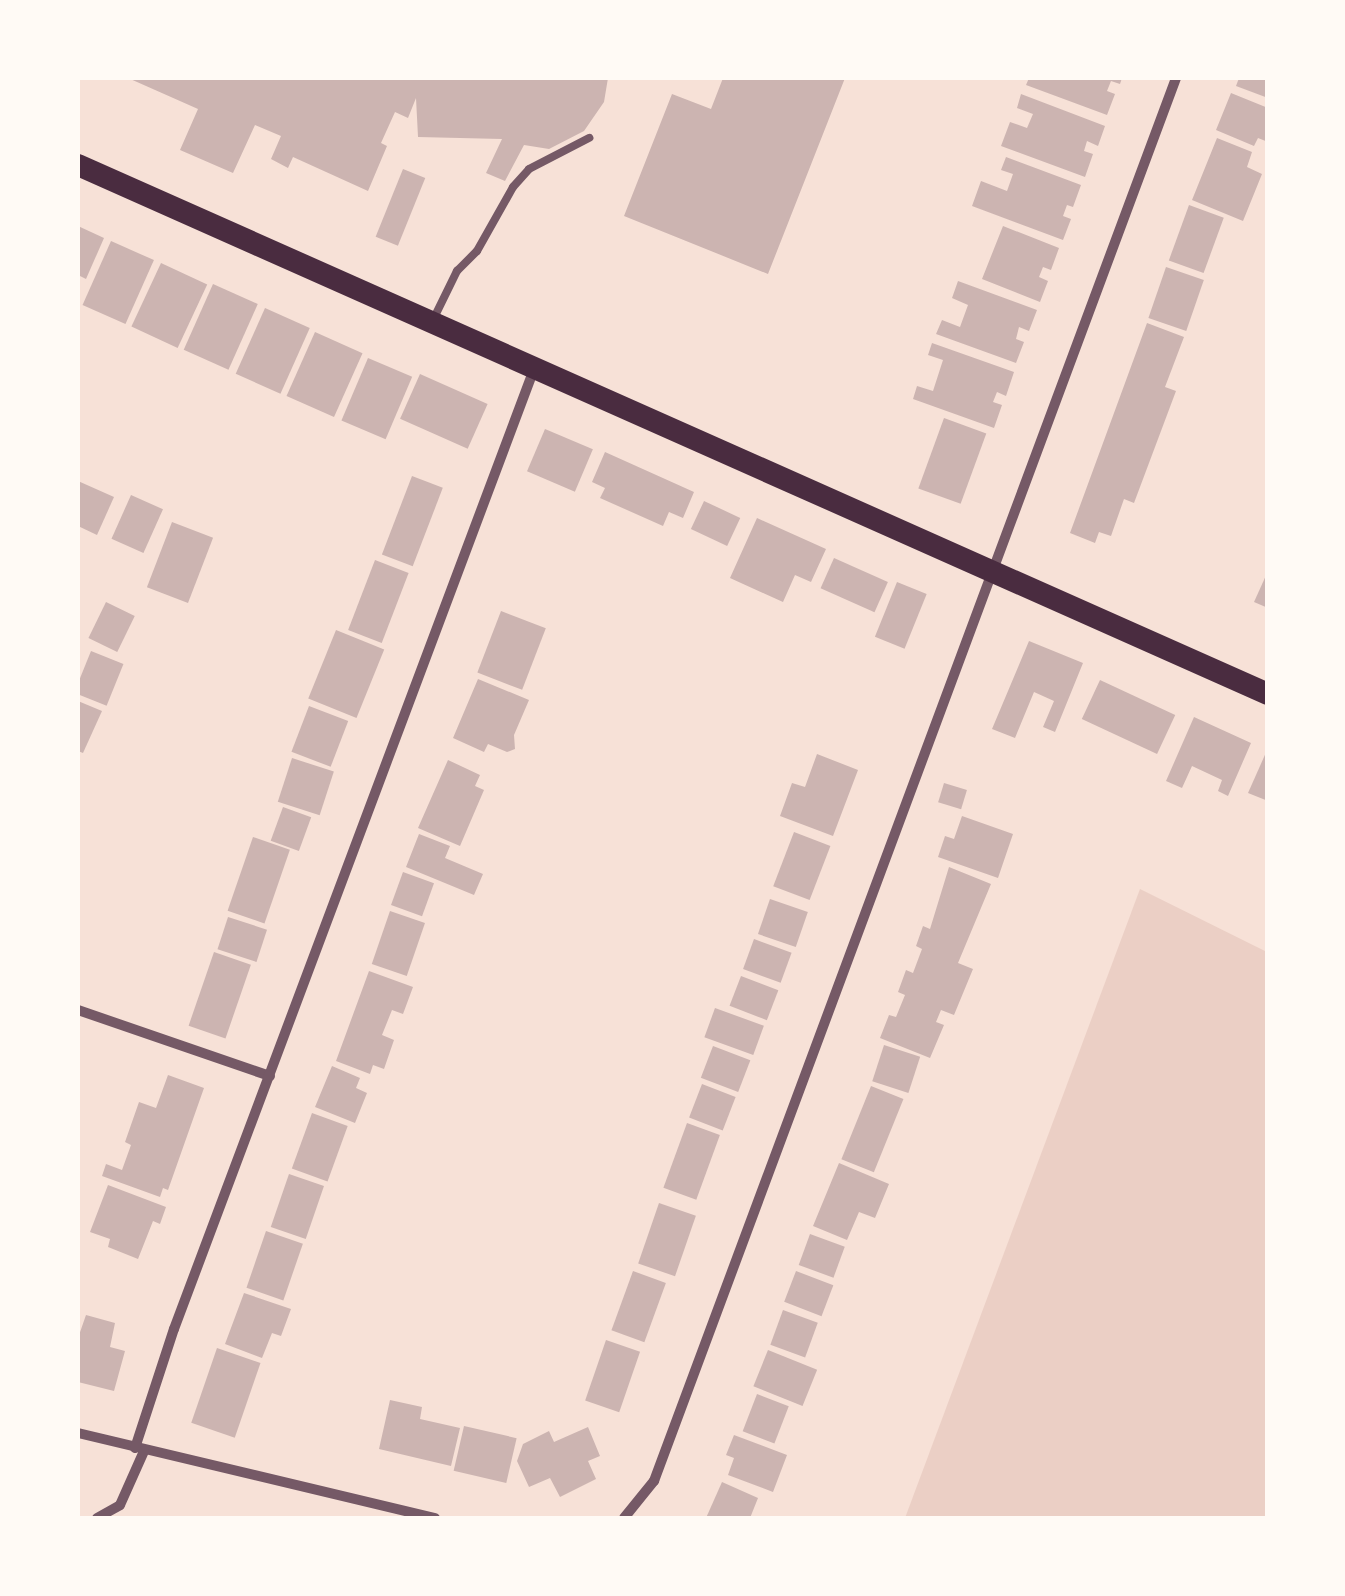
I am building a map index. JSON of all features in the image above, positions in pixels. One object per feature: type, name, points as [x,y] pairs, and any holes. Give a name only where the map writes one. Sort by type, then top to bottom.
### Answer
[{"type":"main road","points":[[78,165],[1268,694]]},
{"type":"street","points":[[624,1518],[654,1481],[1176,78]]},
{"type":"street","points":[[97,1518],[120,1504],[140,1450],[174,1329],[534,369]]},
{"type":"street","points":[[78,1010],[270,1076]]},
{"type":"street","points":[[78,1433],[435,1518]]},
{"type":"lane","points":[[431,324],[457,271],[478,251],[512,187],[529,169],[589,138]]},
{"type":"shaded area","points":[[1140,889],[1267,952],[1267,1518],[905,1518]]},
{"type":"building","points":[[128,78],[608,78],[604,102],[584,131],[549,149],[524,145],[505,181],[486,173],[502,139],[418,137],[416,98],[408,118],[395,112],[381,143],[387,146],[368,191],[293,157],[288,168],[271,159],[281,136],[255,125],[233,173],[180,150],[198,109]]},
{"type":"building","points":[[723,78],[845,78],[768,274],[624,216],[672,94],[711,109]]},
{"type":"building","points":[[1029,78],[1122,78],[1120,84],[1111,81],[1107,91],[1115,94],[1107,115],[1026,85]]},
{"type":"building","points":[[1239,78],[1268,78],[1268,98],[1236,86]]},
{"type":"building","points":[[1231,93],[1268,108],[1268,142],[1258,138],[1254,146],[1216,130]]},
{"type":"building","points":[[1021,94],[1105,126],[1098,146],[1087,141],[1084,151],[1093,154],[1085,177],[1001,146],[1010,122],[1027,128],[1033,114],[1017,108]]},
{"type":"building","points":[[1217,138],[1252,152],[1247,167],[1262,174],[1243,221],[1192,200]]},
{"type":"building","points":[[1006,157],[1081,185],[1073,207],[1067,205],[1063,216],[1071,219],[1063,240],[972,206],[981,181],[1007,191],[1013,174],[1001,170]]},
{"type":"building","points":[[403,169],[425,178],[398,246],[376,237]]},
{"type":"building","points":[[1189,205],[1224,218],[1204,273],[1169,260]]},
{"type":"building","points":[[78,226],[104,238],[86,279],[78,275]]},
{"type":"building","points":[[1003,226],[1059,248],[1051,270],[1043,267],[1039,277],[1048,281],[1040,302],[982,279]]},
{"type":"building","points":[[111,241],[154,260],[125,324],[83,305]]},
{"type":"building","points":[[161,263],[207,285],[178,348],[131,326]]},
{"type":"building","points":[[1166,267],[1204,280],[1186,331],[1148,318]]},
{"type":"building","points":[[958,281],[1037,310],[1029,331],[1019,327],[1016,339],[1024,342],[1016,363],[936,334],[942,320],[960,327],[968,305],[952,298]]},
{"type":"building","points":[[213,284],[258,304],[228,370],[184,350]]},
{"type":"building","points":[[265,308],[310,328],[280,394],[236,374]]},
{"type":"building","points":[[1147,323],[1184,337],[1165,387],[1176,391],[1134,503],[1124,499],[1111,536],[1099,532],[1095,543],[1070,533]]},
{"type":"building","points":[[315,332],[363,353],[334,417],[287,396]]},
{"type":"building","points":[[932,343],[1014,372],[1006,396],[997,392],[993,402],[1002,405],[994,428],[913,399],[917,386],[933,391],[943,360],[928,355]]},
{"type":"building","points":[[368,358],[412,377],[386,439],[341,421]]},
{"type":"building","points":[[420,374],[488,404],[468,449],[400,419]]},
{"type":"building","points":[[944,418],[986,433],[961,504],[918,488]]},
{"type":"building","points":[[545,429],[593,449],[575,492],[527,471]]},
{"type":"building","points":[[605,452],[694,492],[683,518],[669,512],[663,526],[600,498],[605,488],[592,482]]},
{"type":"building","points":[[412,476],[443,488],[413,566],[382,554]]},
{"type":"building","points":[[78,481],[114,497],[97,535],[78,526]]},
{"type":"building","points":[[131,495],[163,509],[143,553],[111,539]]},
{"type":"building","points":[[704,501],[740,518],[727,546],[691,529]]},
{"type":"building","points":[[757,518],[826,549],[811,582],[795,575],[783,602],[730,578]]},
{"type":"building","points":[[172,522],[213,538],[188,603],[147,587]]},
{"type":"building","points":[[834,558],[888,582],[874,612],[821,588]]},
{"type":"building","points":[[375,560],[409,573],[382,643],[348,630]]},
{"type":"building","points":[[1268,571],[1268,608],[1254,602]]},
{"type":"building","points":[[897,582],[927,594],[905,649],[875,637]]},
{"type":"building","points":[[106,602],[135,616],[117,652],[88,638]]},
{"type":"building","points":[[501,611],[546,628],[522,690],[477,673]]},
{"type":"building","points":[[336,630],[384,649],[356,718],[308,699]]},
{"type":"building","points":[[1029,641],[1083,663],[1055,732],[1043,727],[1054,701],[1034,692],[1015,738],[992,729]]},
{"type":"building","points":[[91,651],[123,664],[107,706],[78,694],[78,683]]},
{"type":"building","points":[[478,679],[529,700],[514,735],[515,749],[507,752],[488,744],[484,752],[453,738]]},
{"type":"building","points":[[1100,680],[1175,715],[1157,754],[1082,719]]},
{"type":"building","points":[[78,701],[102,711],[83,753],[78,751]]},
{"type":"building","points":[[309,706],[348,721],[331,767],[291,752]]},
{"type":"building","points":[[1194,717],[1251,743],[1228,796],[1218,791],[1222,780],[1192,766],[1182,788],[1166,781]]},
{"type":"building","points":[[1268,748],[1268,801],[1248,793]]},
{"type":"building","points":[[817,754],[858,770],[833,836],[780,816],[792,783],[805,787]]},
{"type":"building","points":[[292,758],[334,772],[320,815],[278,802]]},
{"type":"building","points":[[448,760],[480,775],[475,786],[484,790],[460,846],[418,828]]},
{"type":"building","points":[[944,783],[967,790],[961,809],[938,802]]},
{"type":"building","points":[[283,807],[311,817],[299,851],[271,841]]},
{"type":"building","points":[[962,816],[1013,834],[998,878],[938,857],[945,836],[954,839]]},
{"type":"building","points":[[794,832],[830,846],[810,900],[773,886]]},
{"type":"building","points":[[419,834],[450,846],[445,858],[483,874],[474,895],[406,867]]},
{"type":"building","points":[[253,837],[290,850],[264,923],[228,911]]},
{"type":"building","points":[[949,867],[991,884],[958,963],[973,969],[954,1015],[941,1010],[936,1022],[944,1025],[930,1058],[880,1038],[889,1015],[896,1017],[905,995],[898,992],[906,970],[913,973],[922,949],[916,946],[923,926],[930,929]]},
{"type":"building","points":[[403,872],[434,883],[422,916],[391,905]]},
{"type":"building","points":[[770,899],[808,912],[796,947],[758,934]]},
{"type":"building","points":[[390,911],[425,923],[407,976],[372,964]]},
{"type":"building","points":[[228,917],[267,930],[256,962],[217,949]]},
{"type":"building","points":[[754,939],[792,953],[781,983],[743,969]]},
{"type":"building","points":[[214,952],[251,965],[225,1038],[189,1026]]},
{"type":"building","points":[[369,971],[413,987],[403,1014],[392,1010],[382,1035],[394,1040],[384,1069],[373,1065],[370,1074],[336,1061]]},
{"type":"building","points":[[741,976],[778,990],[767,1020],[730,1006]]},
{"type":"building","points":[[715,1008],[764,1026],[753,1055],[704,1037]]},
{"type":"building","points":[[884,1045],[920,1057],[908,1093],[872,1081]]},
{"type":"building","points":[[713,1046],[750,1060],[738,1092],[701,1078]]},
{"type":"building","points":[[332,1066],[360,1078],[356,1088],[367,1093],[355,1123],[315,1107]]},
{"type":"building","points":[[168,1075],[204,1088],[168,1190],[163,1188],[160,1197],[102,1176],[106,1164],[122,1170],[131,1145],[125,1142],[139,1102],[156,1108]]},
{"type":"building","points":[[702,1084],[736,1097],[723,1131],[689,1118]]},
{"type":"building","points":[[871,1086],[903,1099],[874,1172],[841,1159]]},
{"type":"building","points":[[312,1113],[348,1126],[328,1181],[292,1168]]},
{"type":"building","points":[[687,1123],[720,1135],[696,1200],[663,1188]]},
{"type":"building","points":[[839,1163],[889,1184],[875,1218],[859,1212],[847,1240],[813,1226]]},
{"type":"building","points":[[289,1174],[324,1186],[306,1239],[271,1227]]},
{"type":"building","points":[[108,1185],[166,1207],[160,1224],[153,1221],[138,1259],[108,1247],[110,1239],[90,1232]]},
{"type":"building","points":[[659,1203],[696,1216],[675,1276],[638,1264]]},
{"type":"building","points":[[266,1231],[303,1244],[283,1300],[246,1288]]},
{"type":"building","points":[[810,1234],[845,1247],[833,1278],[799,1265]]},
{"type":"building","points":[[633,1271],[666,1283],[644,1342],[611,1330]]},
{"type":"building","points":[[796,1271],[833,1285],[822,1316],[784,1302]]},
{"type":"building","points":[[244,1293],[291,1309],[281,1336],[272,1333],[262,1358],[225,1344]]},
{"type":"building","points":[[783,1310],[818,1323],[805,1357],[770,1345]]},
{"type":"building","points":[[86,1315],[115,1323],[110,1347],[125,1351],[114,1391],[78,1382],[78,1338]]},
{"type":"building","points":[[606,1340],[640,1352],[619,1412],[585,1401]]},
{"type":"building","points":[[217,1348],[260,1363],[235,1438],[191,1423]]},
{"type":"building","points":[[768,1350],[817,1370],[803,1406],[753,1386]]},
{"type":"building","points":[[757,1394],[789,1406],[774,1444],[743,1431]]},
{"type":"building","points":[[390,1400],[422,1407],[420,1419],[460,1428],[451,1466],[379,1449]]},
{"type":"building","points":[[464,1426],[517,1438],[506,1483],[454,1471]]},
{"type":"building","points":[[588,1427],[600,1456],[588,1461],[596,1479],[560,1497],[550,1478],[529,1487],[517,1461],[523,1444],[549,1431],[554,1442]]},
{"type":"building","points":[[734,1435],[787,1455],[773,1492],[728,1475],[734,1458],[726,1455]]},
{"type":"building","points":[[722,1482],[758,1498],[750,1518],[706,1518]]}]
